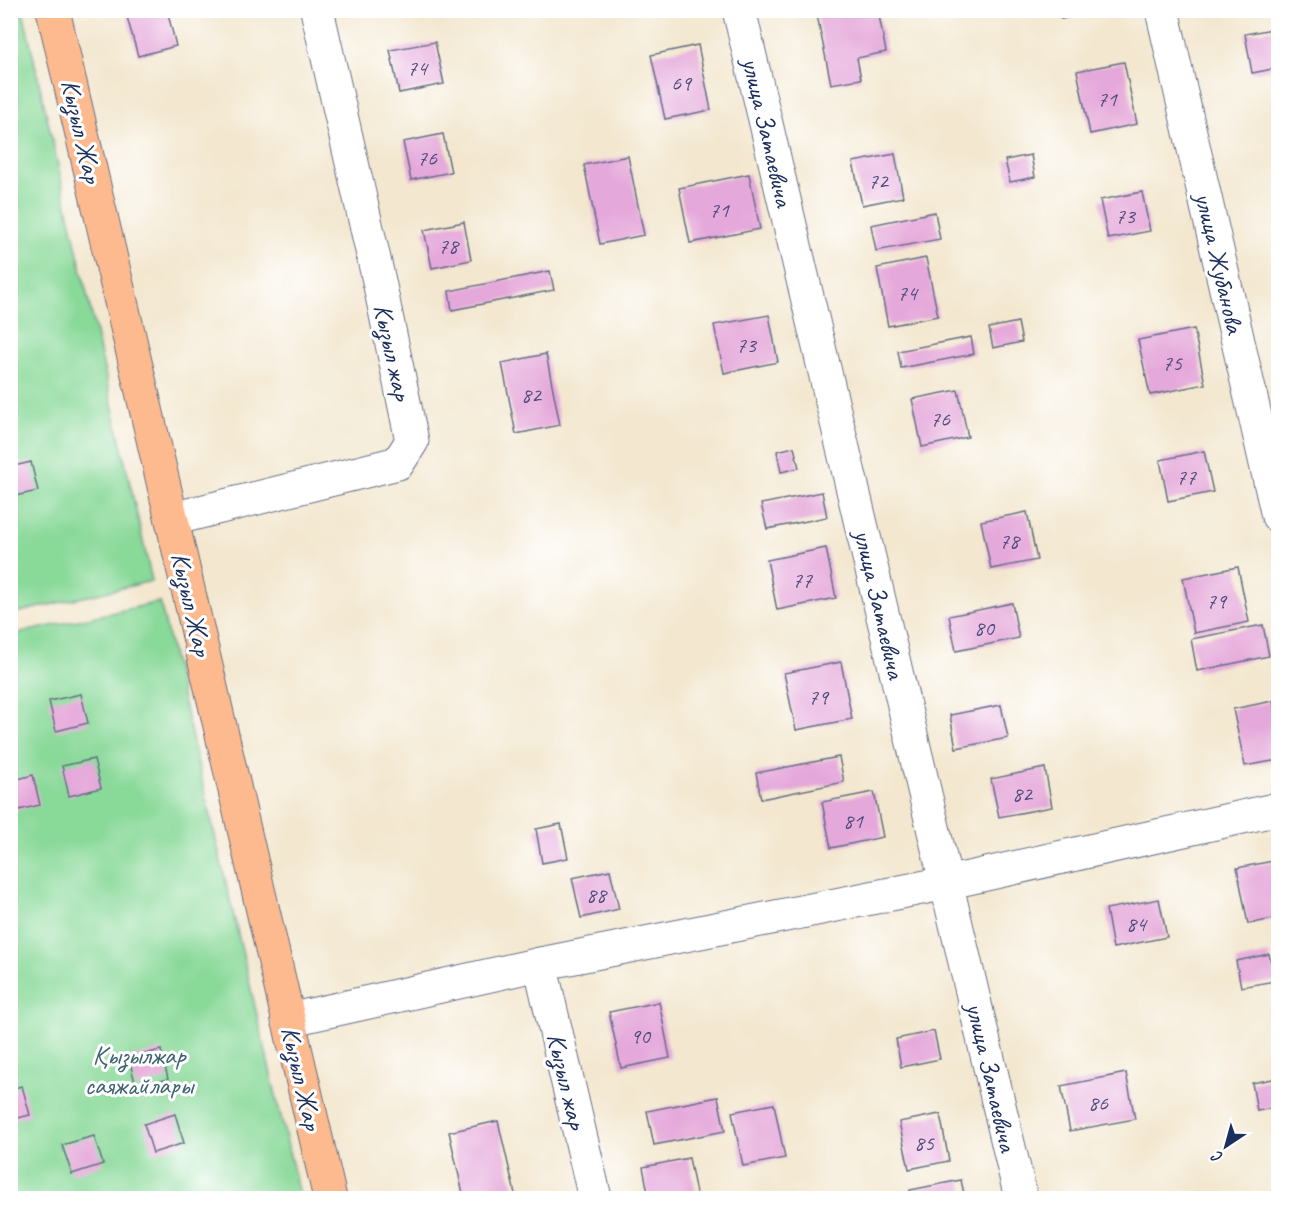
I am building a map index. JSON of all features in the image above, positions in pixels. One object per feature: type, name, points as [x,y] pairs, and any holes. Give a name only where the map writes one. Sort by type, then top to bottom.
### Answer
[{"type":"main road","name":"Кызыл Жар","points":[[53,10],[330,1198]]},
{"type":"street","name":"Кызыл жар","points":[[172,519],[398,463],[412,441],[379,281],[317,10]]},
{"type":"street","name":"улица Затаевича","points":[[739,10],[1021,1198]]},
{"type":"street","name":"улица Жубанова","points":[[1162,10],[1278,516]]},
{"type":"street","points":[[288,1020],[540,964],[946,883],[1278,808]]},
{"type":"street","name":"Кызыл жар","points":[[540,964],[595,1198]]},
{"type":"green space","points":[[10,11],[23,11],[152,581],[11,614]]},
{"type":"green space","name":"Қызылжар саяжайлары","points":[[160,602],[300,1198],[11,1198],[10,635]]},
{"type":"building","points":[[150,10],[167,10],[176,46],[138,56],[127,17]]},
{"type":"building","points":[[816,10],[878,10],[886,52],[857,58],[861,79],[831,84]]},
{"type":"building","points":[[1059,10],[1096,10],[1096,12],[1061,19]]},
{"type":"building","points":[[1278,28],[1278,68],[1252,73],[1245,34]]},
{"type":"building","points":[[435,42],[444,84],[399,93],[390,50]]},
{"type":"building","points":[[698,45],[711,110],[665,119],[651,55]]},
{"type":"building","points":[[1124,62],[1137,124],[1090,134],[1077,71]]},
{"type":"building","points":[[443,134],[451,172],[411,180],[403,142]]},
{"type":"building","points":[[895,154],[903,197],[862,205],[853,162]]},
{"type":"building","points":[[1031,155],[1035,177],[1010,182],[1005,160]]},
{"type":"building","points":[[628,156],[644,235],[600,244],[584,165]]},
{"type":"building","points":[[749,174],[760,229],[690,243],[679,188]]},
{"type":"building","points":[[1142,192],[1150,231],[1108,239],[1100,200]]},
{"type":"building","points":[[935,212],[940,239],[876,251],[871,225]]},
{"type":"building","points":[[464,222],[471,260],[432,268],[424,230]]},
{"type":"building","points":[[926,258],[938,316],[888,326],[877,268]]},
{"type":"building","points":[[550,271],[554,290],[452,310],[449,291]]},
{"type":"building","points":[[769,315],[778,362],[724,373],[714,325]]},
{"type":"building","points":[[1018,322],[1022,342],[993,348],[989,328]]},
{"type":"building","points":[[1194,329],[1205,384],[1150,395],[1138,340]]},
{"type":"building","points":[[971,337],[974,354],[901,368],[898,351]]},
{"type":"building","points":[[546,354],[560,425],[516,434],[502,363]]},
{"type":"building","points":[[958,390],[968,437],[922,447],[912,399]]},
{"type":"building","points":[[794,447],[799,468],[781,472],[777,451]]},
{"type":"building","points":[[1204,451],[1213,492],[1168,501],[1160,460]]},
{"type":"building","points":[[31,462],[38,491],[10,497],[10,467]]},
{"type":"building","points":[[822,492],[827,517],[767,529],[761,504]]},
{"type":"building","points":[[1027,512],[1037,560],[991,569],[981,521]]},
{"type":"building","points":[[826,548],[836,598],[777,610],[767,560]]},
{"type":"building","points":[[1238,567],[1249,622],[1194,633],[1183,578]]},
{"type":"building","points":[[1012,603],[1019,638],[956,651],[949,616]]},
{"type":"building","points":[[1263,625],[1269,656],[1197,671],[1191,639]]},
{"type":"building","points":[[841,662],[852,719],[796,730],[784,673]]},
{"type":"building","points":[[81,694],[88,723],[56,731],[49,701]]},
{"type":"building","points":[[1273,701],[1278,727],[1278,760],[1245,766],[1233,709]]},
{"type":"building","points":[[1001,705],[1008,738],[956,748],[950,715]]},
{"type":"building","points":[[839,757],[844,782],[761,799],[756,773]]},
{"type":"building","points":[[94,759],[101,788],[69,796],[62,766]]},
{"type":"building","points":[[1045,768],[1052,807],[999,817],[991,779]]},
{"type":"building","points":[[33,775],[40,805],[10,812],[10,781]]},
{"type":"building","points":[[874,792],[883,837],[831,848],[822,802]]},
{"type":"building","points":[[561,824],[568,858],[542,863],[536,829]]},
{"type":"building","points":[[1278,860],[1278,918],[1248,924],[1237,868]]},
{"type":"building","points":[[610,870],[619,909],[581,918],[572,878]]},
{"type":"building","points":[[1159,899],[1167,937],[1113,948],[1106,909]]},
{"type":"building","points":[[1269,954],[1275,981],[1241,987],[1236,961]]},
{"type":"building","points":[[659,1002],[670,1058],[621,1068],[609,1012]]},
{"type":"building","points":[[934,1031],[940,1059],[901,1067],[896,1039]]},
{"type":"building","points":[[161,1050],[168,1079],[136,1087],[129,1058]]},
{"type":"building","points":[[1126,1073],[1135,1119],[1070,1131],[1061,1086]]},
{"type":"building","points":[[1278,1078],[1278,1107],[1257,1111],[1252,1083]]},
{"type":"building","points":[[22,1086],[30,1115],[10,1120],[10,1089]]},
{"type":"building","points":[[718,1097],[725,1131],[654,1145],[647,1111]]},
{"type":"building","points":[[774,1104],[785,1158],[743,1166],[732,1112]]},
{"type":"building","points":[[175,1114],[184,1143],[153,1153],[144,1124]]},
{"type":"building","points":[[940,1114],[949,1161],[909,1169],[899,1122]]},
{"type":"building","points":[[498,1121],[516,1198],[464,1198],[449,1132]]},
{"type":"building","points":[[94,1136],[103,1164],[72,1174],[62,1145]]},
{"type":"building","points":[[689,1158],[697,1198],[649,1198],[643,1167]]},
{"type":"building","points":[[961,1180],[965,1198],[911,1198],[910,1190]]}]
